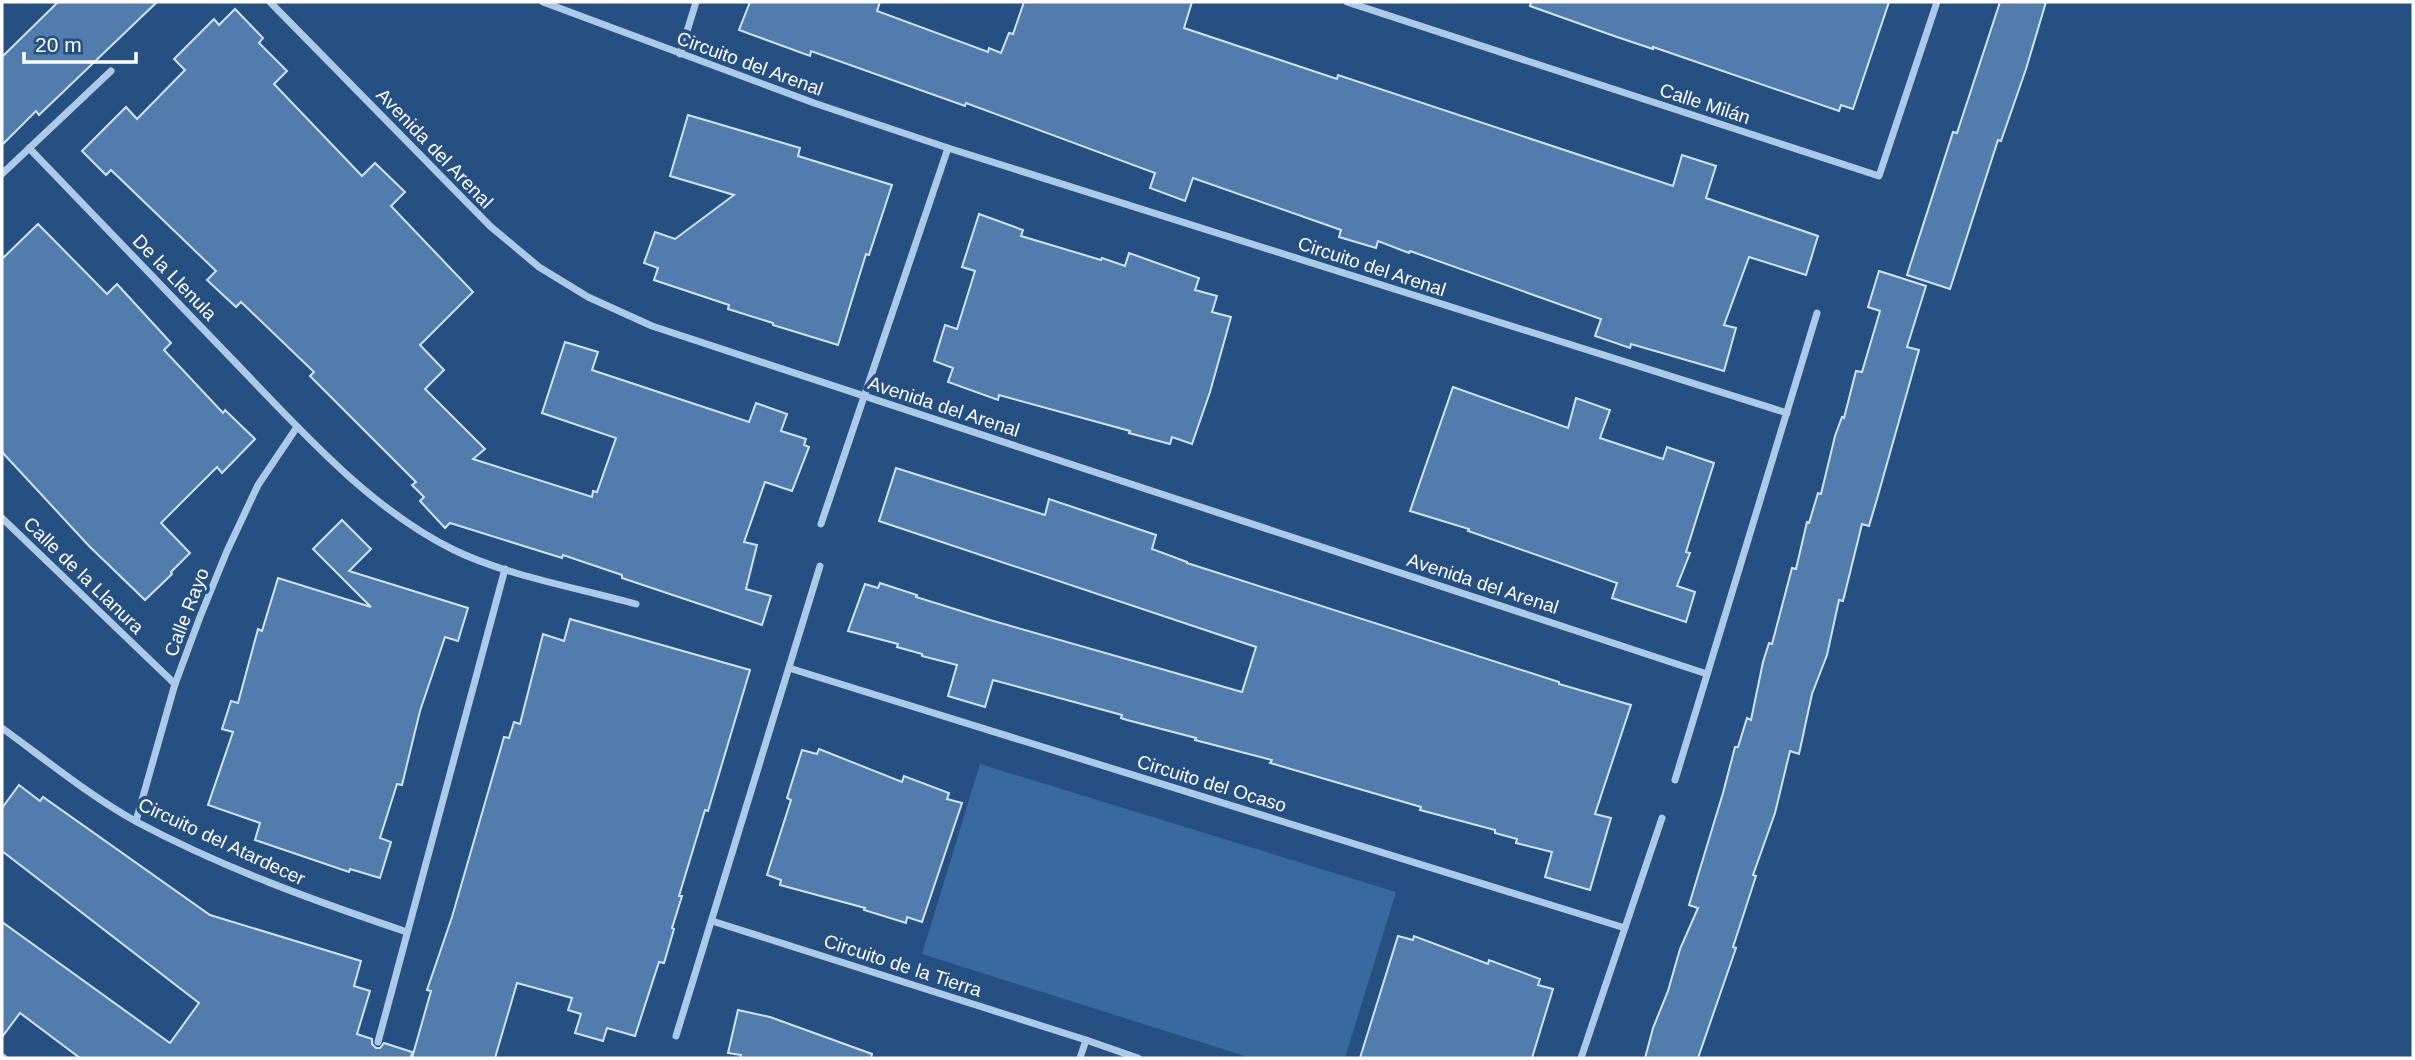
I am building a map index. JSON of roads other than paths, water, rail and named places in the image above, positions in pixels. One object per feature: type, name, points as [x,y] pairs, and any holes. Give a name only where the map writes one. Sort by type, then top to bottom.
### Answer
[{"type":"street","name":"Avenida del Arenal","points":[[270,2],[490,226],[539,267],[588,298],[652,326],[1707,674]]},
{"type":"street","name":"Circuito del Arenal","points":[[543,2],[814,103],[948,148],[1787,413]]},
{"type":"street","points":[[680,54],[696,2]]},
{"type":"street","name":"Calle Milán","points":[[1347,2],[1879,176],[1937,2]]},
{"type":"street","points":[[2,174],[111,71]]},
{"type":"street","name":"De la Llenula","points":[[29,148],[297,427]]},
{"type":"street","points":[[821,523],[948,148]]},
{"type":"street","points":[[1675,780],[1817,313]]},
{"type":"street","points":[[297,427],[409,525],[456,550],[505,569],[636,604]]},
{"type":"street","name":"Calle Rayo","points":[[136,821],[175,684],[200,617],[258,485],[297,427]]},
{"type":"street","name":"Calle de la Llanura","points":[[2,518],[175,684]]},
{"type":"street","points":[[676,1036],[820,566]]},
{"type":"street","points":[[378,1042],[505,569]]},
{"type":"street","name":"Circuito del Ocaso","points":[[789,668],[1625,928]]},
{"type":"street","name":"Circuito del Atardecer","points":[[2,728],[73,780],[136,821],[306,898],[407,932]]},
{"type":"street","points":[[1581,1058],[1662,818]]},
{"type":"street","name":"Circuito de la Tierra","points":[[712,921],[1137,1058]]},
{"type":"street","points":[[1080,1058],[1086,1040]]}]
